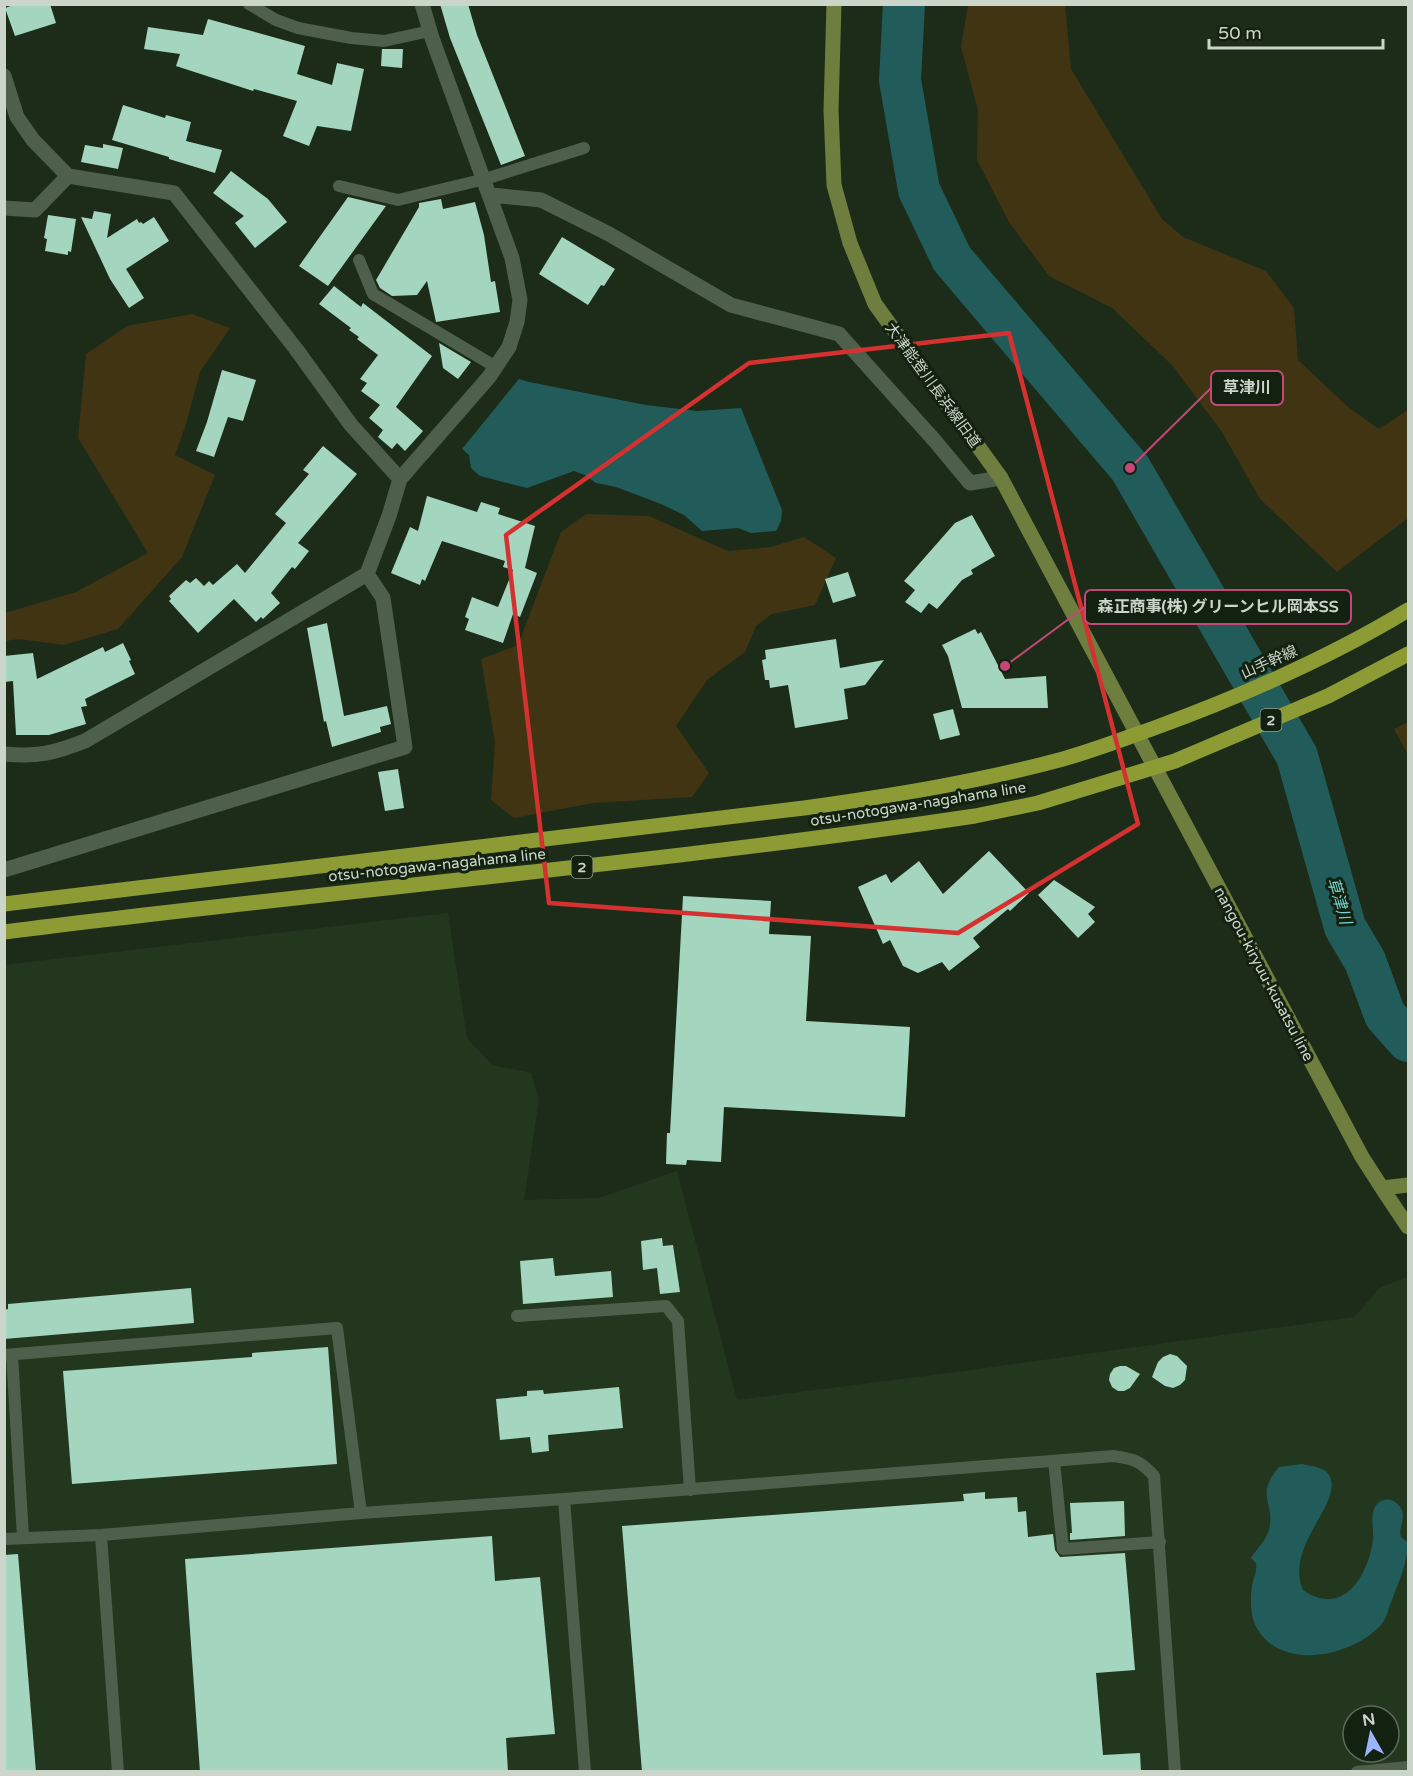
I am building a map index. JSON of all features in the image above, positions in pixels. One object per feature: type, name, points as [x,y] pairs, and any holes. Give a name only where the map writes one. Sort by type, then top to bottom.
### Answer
[{"type":"main road","name":"山手幹線","points":[[1138,735],[1199,712],[1311,664],[1408,610]]},
{"type":"main road","name":"2","points":[[1154,768],[1328,696],[1408,654]]},
{"type":"main road","name":"otsu-notogawa-nagahama line","points":[[4,904],[621,831],[875,798],[1051,762],[1138,735]]},
{"type":"main road","name":"otsu-notogawa-nagahama line","points":[[4,933],[118,918],[595,866],[900,828],[1038,803],[1154,768]]},
{"type":"street","points":[[4,754],[27,756],[50,754],[85,741],[367,574],[400,479],[496,367],[509,347],[517,322],[520,300],[512,258],[422,4]]},
{"type":"street","name":"大津能登川長浜線旧道","points":[[834,4],[831,110],[834,185],[850,243],[875,304],[1001,478],[1138,735]]},
{"type":"street","points":[[4,76],[17,117],[33,140],[68,176],[174,193],[296,349],[351,425],[400,479]]},
{"type":"street","points":[[4,208],[35,210],[68,176]]},
{"type":"street","points":[[491,195],[541,200],[609,234],[730,305],[839,334],[970,483],[1001,478]]},
{"type":"street","points":[[4,870],[405,747],[383,598],[367,574]]},
{"type":"street","name":"nangou-kiryuu-kusatsu line","points":[[1138,735],[1359,1153],[1408,1227]]},
{"type":"street","points":[[1382,1188],[1408,1185]]},
{"type":"lane","points":[[249,4],[276,20],[298,28],[351,38],[384,41],[430,31]]},
{"type":"lane","points":[[339,186],[398,200],[485,179],[584,148]]},
{"type":"lane","points":[[359,260],[373,294],[496,367]]},
{"type":"lane","points":[[517,1316],[666,1306],[678,1321],[690,1490]]},
{"type":"lane","points":[[23,1537],[8,1355],[337,1328],[361,1513]]},
{"type":"lane","points":[[4,1539],[101,1536],[361,1513],[690,1490],[1114,1456],[1130,1458],[1143,1464],[1154,1476],[1175,1772]]},
{"type":"lane","points":[[1054,1461],[1063,1549],[1160,1542]]},
{"type":"lane","points":[[564,1499],[585,1772]]},
{"type":"lane","points":[[101,1536],[118,1772]]},
{"type":"lane","points":[[1357,1772],[1402,1769]]},
{"type":"highlighted area","points":[[1009,333],[1138,824],[958,933],[549,903],[506,535],[749,363]]},
{"type":"shaded area","points":[[968,5],[1065,5],[1071,69],[1162,219],[1183,237],[1266,271],[1294,308],[1298,360],[1348,407],[1379,429],[1408,410],[1408,518],[1337,572],[1260,499],[1222,432],[1173,366],[1112,308],[1049,276],[1009,222],[977,160],[978,110],[961,47]]},
{"type":"shaded area","points":[[192,314],[230,328],[200,372],[175,455],[215,475],[182,557],[118,629],[64,645],[19,639],[5,641],[5,613],[76,592],[148,553],[78,438],[86,354],[127,326]]},
{"type":"shaded area","points":[[586,514],[649,516],[728,551],[771,547],[804,537],[836,558],[815,605],[772,614],[756,626],[745,652],[707,680],[676,726],[709,773],[692,797],[593,803],[514,818],[491,800],[495,742],[481,659],[518,645],[561,532]]},
{"type":"shaded area","points":[[1408,722],[1408,755],[1394,729]]},
{"type":"shaded area","points":[[448,913],[467,1038],[492,1065],[531,1073],[539,1099],[524,1200],[599,1198],[677,1171],[737,1400],[1354,1317],[1381,1287],[1408,1277],[1408,1771],[5,1771],[4,965]]},
{"type":"water","points":[[519,379],[646,405],[697,411],[741,408],[782,510],[781,521],[776,531],[751,533],[738,528],[702,531],[684,515],[661,504],[616,487],[596,483],[574,471],[527,488],[480,476],[471,468],[469,455],[462,449]]},
{"type":"water","points":[[1302,1464],[1325,1471],[1330,1477],[1332,1488],[1306,1542],[1301,1558],[1299,1574],[1303,1590],[1317,1597],[1330,1599],[1341,1596],[1351,1589],[1366,1567],[1373,1540],[1372,1519],[1381,1501],[1389,1500],[1400,1506],[1403,1515],[1400,1533],[1408,1543],[1402,1572],[1381,1625],[1351,1646],[1314,1655],[1296,1654],[1278,1649],[1264,1638],[1254,1622],[1251,1607],[1251,1591],[1256,1563],[1251,1558],[1269,1530],[1268,1485],[1279,1467]]},
{"type":"building","points":[[16,4],[50,4],[56,23],[15,36],[5,8]]},
{"type":"building","points":[[440,4],[468,4],[477,35],[525,156],[501,165],[450,38]]},
{"type":"building","points":[[208,19],[305,46],[297,74],[332,85],[337,63],[364,69],[351,131],[317,126],[309,146],[283,136],[297,101],[254,89],[253,91],[176,66],[180,54],[144,49],[148,27],[203,35]]},
{"type":"building","points":[[382,49],[403,49],[402,68],[381,66]]},
{"type":"building","points":[[123,105],[165,118],[166,115],[191,122],[186,141],[222,150],[215,173],[112,140]]},
{"type":"building","points":[[103,144],[123,148],[118,169],[81,162],[85,145],[103,148]]},
{"type":"building","points":[[231,171],[268,199],[287,222],[255,248],[235,223],[244,216],[213,193]]},
{"type":"building","points":[[348,197],[386,206],[328,286],[299,266]]},
{"type":"building","points":[[441,199],[443,209],[475,202],[484,235],[491,282],[495,281],[500,312],[436,322],[427,281],[417,295],[392,296],[380,288],[376,280],[419,207],[419,203]]},
{"type":"building","points":[[94,211],[111,214],[107,238],[137,219],[143,224],[154,217],[169,241],[126,269],[144,298],[129,308],[110,279],[81,217],[92,219]]},
{"type":"building","points":[[48,215],[76,219],[71,252],[68,251],[68,255],[45,251],[47,239],[44,238]]},
{"type":"building","points":[[562,237],[615,269],[588,305],[539,274]]},
{"type":"building","points":[[334,286],[361,307],[363,303],[432,356],[396,407],[423,431],[405,451],[397,443],[392,449],[378,437],[383,430],[369,418],[380,405],[361,391],[367,383],[360,379],[378,355],[357,339],[359,337],[349,330],[351,328],[319,304]]},
{"type":"building","points":[[439,343],[471,362],[458,379],[443,368]]},
{"type":"building","points":[[222,370],[256,380],[243,421],[228,417],[214,457],[196,451]]},
{"type":"building","points":[[323,446],[357,474],[298,543],[309,551],[295,569],[292,567],[271,593],[280,603],[263,619],[261,617],[256,622],[234,599],[198,633],[169,601],[171,599],[169,596],[186,580],[190,583],[196,578],[204,586],[209,581],[213,585],[237,564],[245,573],[286,523],[275,514],[309,474],[303,470]]},
{"type":"building","points":[[427,496],[477,512],[481,502],[500,508],[498,514],[535,526],[525,568],[537,573],[520,617],[513,614],[503,643],[465,630],[469,619],[465,617],[472,597],[498,607],[513,570],[503,567],[505,561],[442,541],[425,581],[422,579],[420,585],[391,573],[410,527],[418,531]]},
{"type":"building","points":[[972,515],[995,556],[971,570],[973,574],[962,580],[937,609],[929,603],[921,613],[905,602],[915,590],[904,581],[955,523]]},
{"type":"building","points":[[848,572],[856,596],[833,603],[825,579]]},
{"type":"building","points":[[327,623],[344,716],[387,706],[391,724],[380,727],[381,732],[332,747],[326,721],[324,722],[307,628]]},
{"type":"building","points":[[975,629],[978,634],[981,632],[1005,679],[1046,676],[1048,708],[962,708],[948,656],[942,645]]},
{"type":"building","points":[[836,639],[840,668],[884,660],[865,685],[844,689],[848,719],[795,728],[788,685],[770,688],[769,680],[765,680],[762,660],[766,659],[765,650]]},
{"type":"building","points":[[123,643],[135,674],[85,699],[87,706],[81,707],[86,724],[49,735],[16,735],[13,681],[4,682],[4,656],[33,653],[37,679],[103,647],[105,652]]},
{"type":"building","points":[[953,709],[960,735],[940,740],[933,714]]},
{"type":"building","points":[[398,769],[404,808],[385,811],[378,772]]},
{"type":"building","points":[[989,851],[1029,893],[1010,911],[1008,909],[973,938],[980,947],[949,971],[942,962],[918,973],[903,966],[890,940],[883,944],[858,887],[886,874],[891,883],[919,861],[943,894]]},
{"type":"building","points":[[1054,880],[1095,907],[1088,914],[1095,922],[1078,938],[1038,895]]},
{"type":"building","points":[[683,896],[771,901],[769,934],[811,936],[806,1021],[910,1027],[905,1117],[724,1107],[721,1162],[687,1160],[686,1165],[666,1164],[667,1133],[670,1133]]},
{"type":"building","points":[[662,1238],[663,1246],[673,1245],[680,1292],[660,1294],[657,1268],[643,1270],[641,1241]]},
{"type":"building","points":[[553,1258],[555,1276],[611,1271],[613,1297],[523,1304],[520,1261]]},
{"type":"building","points":[[191,1288],[194,1323],[4,1339],[4,1310],[8,1309],[8,1304]]},
{"type":"building","points":[[328,1347],[337,1464],[72,1484],[63,1371],[252,1357],[252,1353]]},
{"type":"building","points":[[1170,1354],[1177,1356],[1187,1366],[1185,1380],[1173,1388],[1165,1386],[1152,1377],[1158,1362]]},
{"type":"building","points":[[1126,1366],[1140,1374],[1130,1388],[1124,1391],[1118,1391],[1112,1387],[1109,1380],[1114,1368]]},
{"type":"building","points":[[619,1387],[623,1428],[548,1435],[549,1451],[532,1453],[530,1437],[500,1440],[496,1399],[527,1396],[527,1391],[543,1390],[544,1394]]},
{"type":"building","points":[[985,1492],[985,1499],[1017,1497],[1018,1512],[1026,1511],[1028,1537],[1053,1534],[1055,1550],[1060,1557],[1125,1553],[1135,1670],[1096,1673],[1103,1755],[1140,1753],[1141,1772],[642,1772],[622,1526],[964,1501],[963,1494]]},
{"type":"building","points":[[1124,1501],[1125,1536],[1070,1540],[1070,1533],[1072,1533],[1070,1503]]},
{"type":"building","points":[[492,1536],[495,1581],[540,1577],[555,1734],[506,1738],[508,1772],[200,1772],[185,1559]]},
{"type":"building","points":[[18,1554],[36,1772],[4,1772],[4,1555]]},
{"type":"waterway","name":"草津川","points":[[904,4],[900,80],[919,190],[952,259],[1130,468],[1297,756],[1345,927],[1365,961],[1385,1015],[1408,1041]]},
{"type":"place","name":"草津川","points":[[1130,468]]},
{"type":"place","name":"森正商事(株) グリーンヒル岡本SS","points":[[1005,666]]}]
